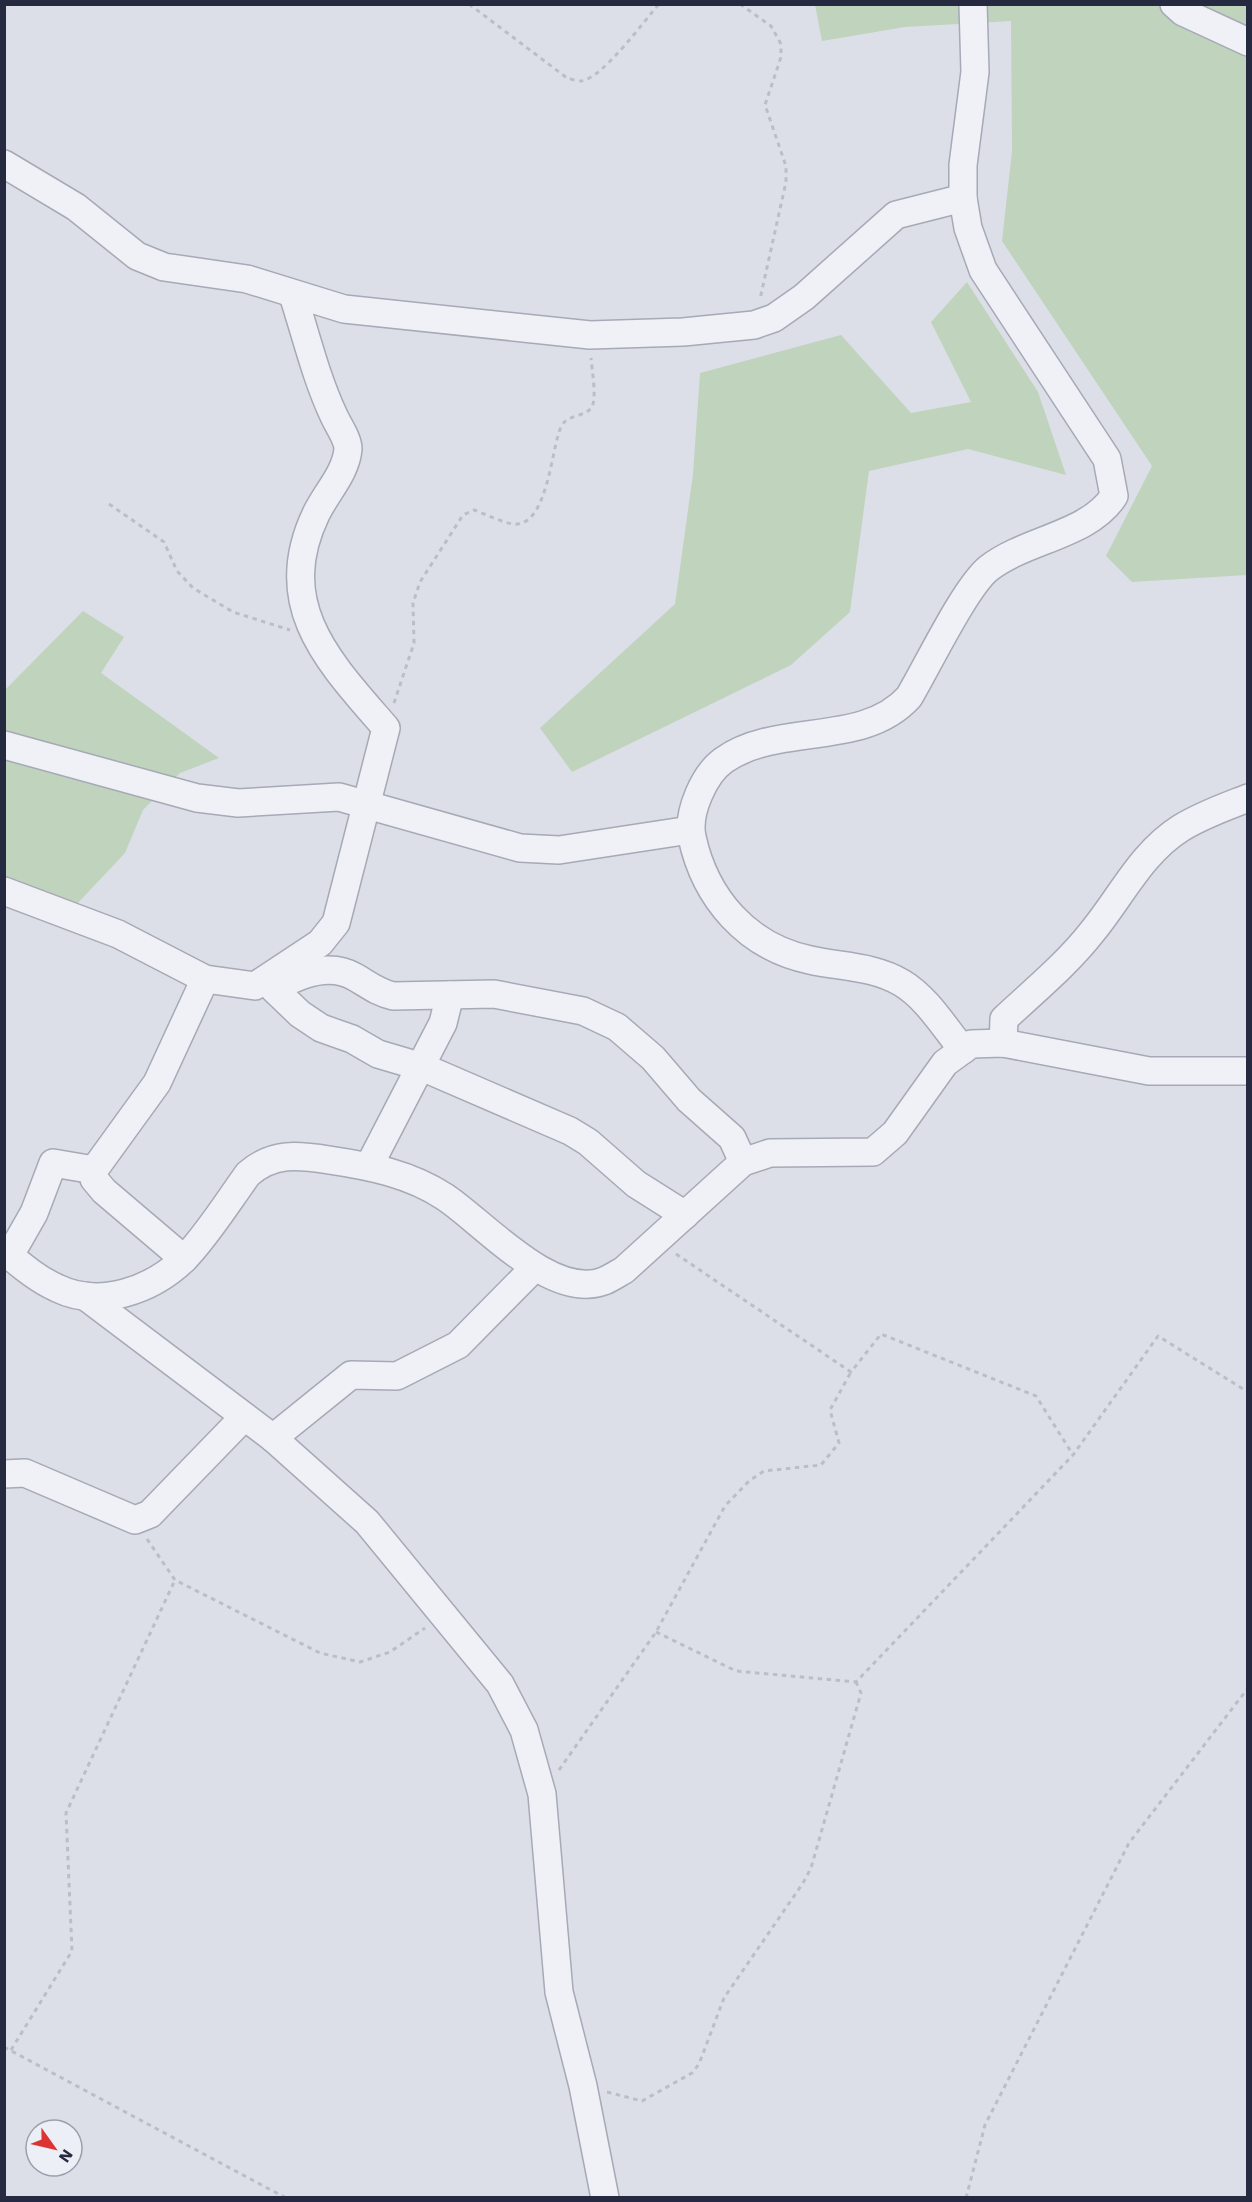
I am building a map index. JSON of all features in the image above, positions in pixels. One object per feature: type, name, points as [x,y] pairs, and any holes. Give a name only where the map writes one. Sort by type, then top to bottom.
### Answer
[{"type":"street","points":[[963,1050],[918,996],[904,984],[867,969],[793,956],[749,932],[731,917],[714,896],[696,855],[690,830],[695,801],[722,761],[742,751],[852,727],[883,718],[898,710],[909,697],[972,588],[986,571],[1026,546],[1090,521],[1106,509],[1114,496],[1107,459],[983,270],[968,228],[963,198],[963,165],[975,72],[973,4]]},
{"type":"street","points":[[1174,4],[1183,12],[1248,42]]},
{"type":"street","points":[[4,164],[76,207],[137,256],[164,267],[247,279],[344,309],[590,335],[683,332],[754,325],[774,318],[804,297],[897,215],[963,198]]},
{"type":"street","points":[[265,987],[320,943],[336,923],[386,728],[328,660],[313,634],[302,589],[303,553],[315,515],[345,464],[348,446],[326,400],[293,294]]},
{"type":"street","points":[[4,745],[196,798],[238,803],[339,797],[520,848],[559,850],[690,830]]},
{"type":"street","points":[[1003,1043],[1004,1018],[1059,968],[1092,932],[1156,848],[1179,829],[1248,798]]},
{"type":"street","points":[[5,893],[118,934],[205,979],[265,987],[303,973],[331,971],[353,976],[378,993],[393,996],[494,994],[583,1011],[616,1027],[653,1058],[689,1100],[732,1138],[743,1162]]},
{"type":"street","points":[[184,1259],[104,1191],[94,1179],[94,1170],[157,1083],[205,979]]},
{"type":"street","points":[[265,987],[321,1028],[352,1039],[378,1054],[422,1067],[570,1131],[588,1142],[636,1184],[686,1215]]},
{"type":"street","points":[[369,1166],[443,1023],[450,995]]},
{"type":"street","points":[[94,1170],[53,1163],[34,1213],[10,1263],[59,1289],[85,1296],[113,1296],[143,1288],[184,1259],[248,1174],[261,1163],[277,1157],[301,1155],[369,1166],[400,1175],[445,1197],[535,1267],[557,1278],[584,1284],[602,1282],[624,1270],[743,1162],[770,1153],[873,1152],[895,1133],[945,1063],[971,1044],[1003,1043],[1149,1071],[1248,1071]]},
{"type":"street","points":[[273,1438],[351,1375],[397,1376],[458,1345],[535,1267]]},
{"type":"street","points":[[85,1296],[273,1438],[367,1522],[500,1684],[524,1730],[542,1794],[558,1992],[583,2086],[605,2198]]},
{"type":"street","points":[[4,1474],[25,1473],[135,1520],[150,1514],[244,1417]]},
{"type":"path","points":[[469,4],[567,78],[582,81],[596,73],[614,56],[659,4]]},
{"type":"path","points":[[740,4],[771,26],[781,44],[781,57],[765,105],[786,166],[786,182],[754,325]]},
{"type":"path","points":[[386,728],[414,643],[414,603],[420,582],[463,516],[474,510],[514,524],[525,521],[537,510],[551,471],[561,427],[566,419],[588,411],[593,404],[590,335]]},
{"type":"path","points":[[109,504],[155,533],[164,542],[177,571],[193,588],[232,612],[287,629],[313,634]]},
{"type":"path","points":[[657,1241],[851,1372]]},
{"type":"path","points":[[542,1794],[656,1632],[725,1506],[748,1480],[764,1471],[821,1465],[839,1443],[830,1410],[851,1372],[881,1334],[1036,1396],[1073,1455]]},
{"type":"path","points":[[856,1682],[1073,1455],[1158,1336],[1248,1392]]},
{"type":"path","points":[[135,1520],[175,1580],[320,1653],[360,1662],[390,1652],[444,1615]]},
{"type":"path","points":[[11,2050],[72,1951],[66,1813],[175,1580]]},
{"type":"path","points":[[656,1632],[736,1671],[856,1682]]},
{"type":"path","points":[[583,2086],[642,2101],[692,2073],[699,2064],[723,1998],[811,1868],[861,1693],[856,1682]]},
{"type":"path","points":[[966,2198],[985,2125],[1129,1843],[1248,1688]]},
{"type":"path","points":[[4,2047],[286,2198]]},
{"type":"green space","points":[[815,5],[1247,5],[1247,575],[1132,582],[1106,556],[1152,466],[1002,241],[1012,151],[1011,21],[905,27],[822,41]]},
{"type":"green space","points":[[967,282],[1038,392],[1066,475],[968,449],[869,471],[850,612],[791,665],[572,772],[540,728],[675,604],[693,474],[700,373],[841,335],[911,413],[971,402],[931,322]]},
{"type":"green space","points":[[83,611],[124,637],[101,673],[219,758],[180,773],[143,810],[125,853],[74,907],[5,879],[4,691]]}]
